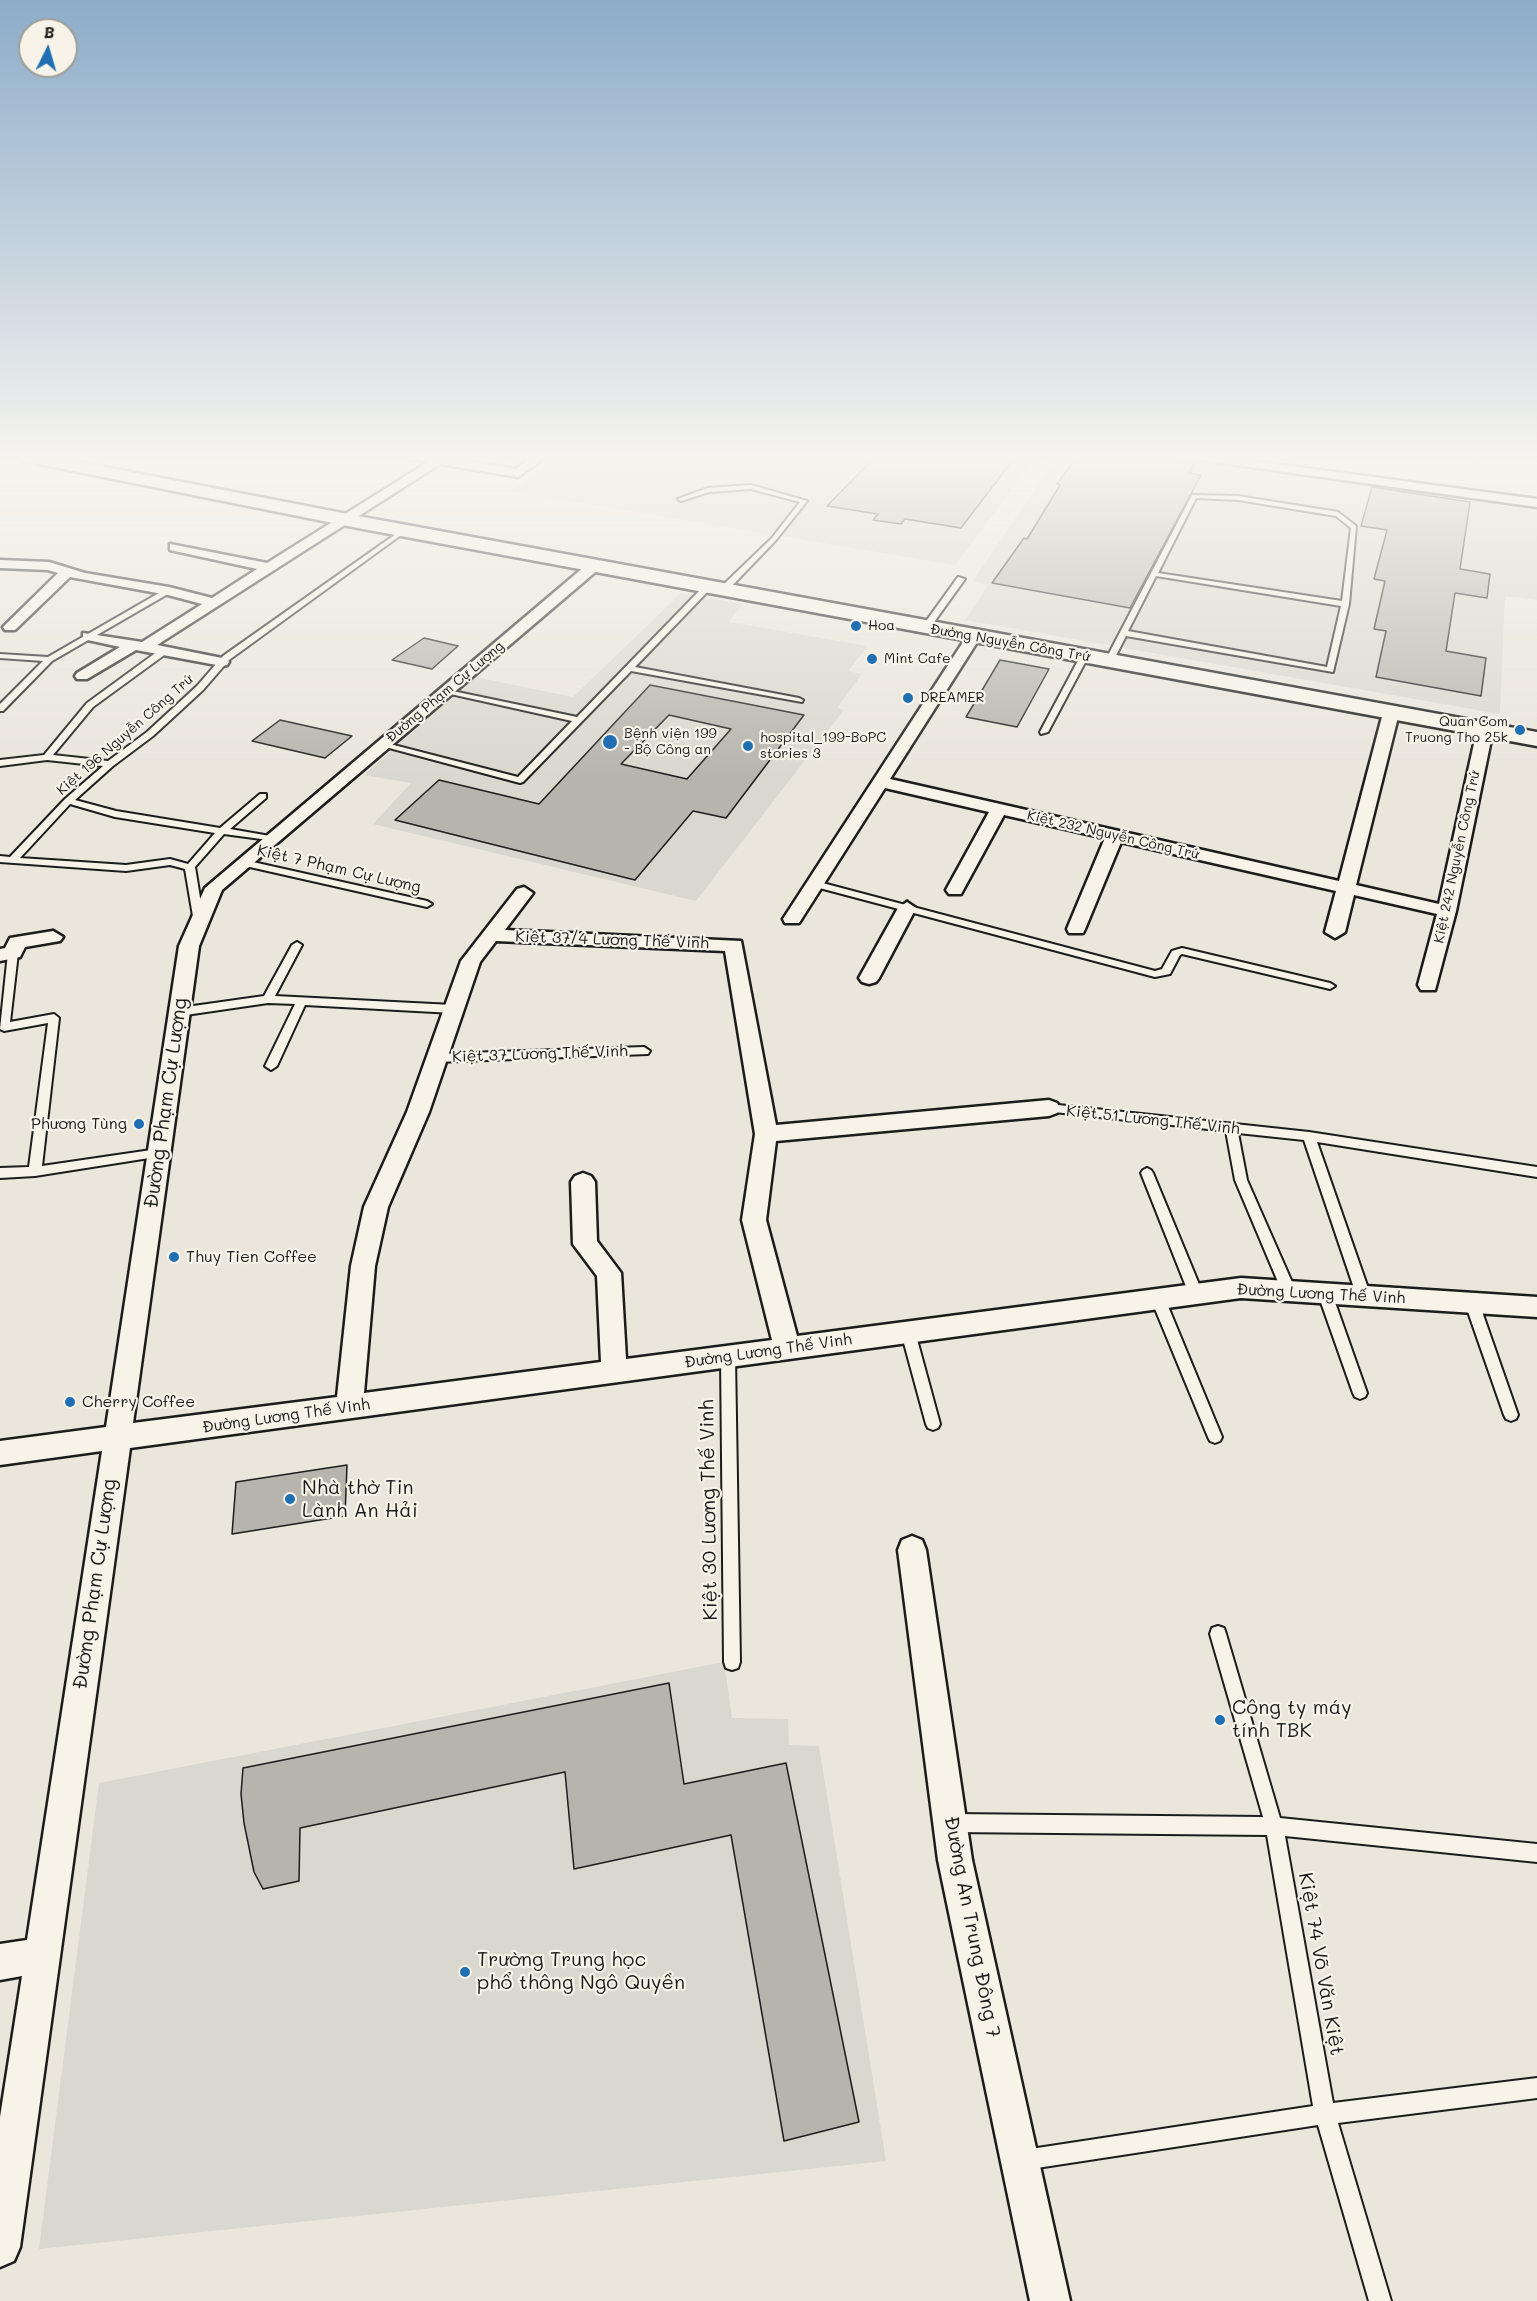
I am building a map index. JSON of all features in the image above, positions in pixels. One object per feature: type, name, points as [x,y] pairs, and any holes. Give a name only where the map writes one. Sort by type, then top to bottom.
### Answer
[{"type":"street","points":[[253,563],[270,567]]},
{"type":"street","points":[[82,676],[214,603],[276,563]]},
{"type":"street","name":"Đường Nguyễn Công Trứ","points":[[586,563],[1537,739]]},
{"type":"street","points":[[0,564],[49,566],[67,572],[170,591],[214,603]]},
{"type":"street","name":"Đường Phạm Cự Lượng","points":[[0,2247],[189,946],[214,888],[595,565]]},
{"type":"street","points":[[10,627],[67,572]]},
{"type":"street","points":[[88,636],[222,662]]},
{"type":"street","points":[[792,919],[974,636]]},
{"type":"street","points":[[1335,932],[1391,713]]},
{"type":"street","name":"Kiệt 242 Nguyễn Công Trứ","points":[[1428,985],[1447,911],[1485,730]]},
{"type":"street","name":"Kiệt 232 Nguyễn Công Trứ","points":[[880,782],[1447,911]]},
{"type":"street","points":[[955,890],[999,809]]},
{"type":"street","points":[[1076,929],[1115,836]]},
{"type":"street","name":"Kiệt 37 Lương Thế Vinh","points":[[349,1407],[363,1266],[376,1207],[418,1112],[471,961],[524,893]]},
{"type":"street","points":[[869,978],[907,908]]},
{"type":"street","name":"Kiệt 37/4 Lương Thế Vinh","points":[[490,935],[734,945],[766,1134]]},
{"type":"street","points":[[7,954],[17,942],[53,937]]},
{"type":"street","name":"Kiệt 51 Lương Thế Vinh","points":[[766,1134],[1049,1108]]},
{"type":"street","points":[[766,1134],[754,1220],[787,1349]]},
{"type":"street","points":[[583,1182],[585,1244],[609,1273],[614,1372]]},
{"type":"street","name":"Đường Lương Thế Vinh","points":[[0,1453],[1241,1288],[1324,1291],[1537,1307]]},
{"type":"street","name":"Đường An Trung Đông 7","points":[[912,1550],[955,1860],[1050,2301]]},
{"type":"street","points":[[0,1962],[42,1954]]},
{"type":"lane","name":"Kiệt 196 Nguyễn Công Trứ","points":[[12,860],[68,801],[110,764],[150,734],[200,688],[222,662],[359,563]]},
{"type":"lane","points":[[382,745],[520,780],[630,668],[745,563]]},
{"type":"lane","points":[[1109,661],[1159,563]]},
{"type":"lane","points":[[1124,633],[1330,670],[1345,604],[1350,563]]},
{"type":"lane","points":[[1154,574],[1345,604]]},
{"type":"lane","points":[[926,627],[961,579]]},
{"type":"lane","points":[[0,709],[49,659],[170,591]]},
{"type":"lane","points":[[46,757],[90,705],[164,651]]},
{"type":"lane","points":[[0,656],[49,659]]},
{"type":"lane","points":[[1044,732],[1084,657]]},
{"type":"lane","points":[[630,668],[800,700]]},
{"type":"lane","points":[[446,691],[578,720]]},
{"type":"lane","points":[[0,763],[46,757],[110,764]]},
{"type":"lane","points":[[190,867],[221,832],[262,796]]},
{"type":"lane","points":[[68,801],[115,814],[273,839]]},
{"type":"lane","points":[[0,859],[126,868],[171,862],[190,867]]},
{"type":"lane","name":"Kiệt 7 Phạm Cự Lượng","points":[[244,863],[427,904]]},
{"type":"lane","points":[[190,867],[199,923]]},
{"type":"lane","points":[[815,884],[1155,974],[1166,972],[1176,954],[1182,951],[1330,986]]},
{"type":"lane","points":[[268,999],[297,945]]},
{"type":"lane","points":[[7,954],[4,1027],[54,1018],[34,1171]]},
{"type":"lane","points":[[179,1012],[268,999],[453,1009]]},
{"type":"lane","points":[[271,1066],[301,1002]]},
{"type":"lane","name":"Kiệt 37 Lương Thế Vinh","points":[[436,1058],[644,1051]]},
{"type":"lane","name":"Kiệt 51 Lương Thế Vinh","points":[[1049,1108],[1309,1136],[1537,1172]]},
{"type":"lane","points":[[1231,1129],[1241,1180],[1288,1289]]},
{"type":"lane","points":[[1309,1136],[1363,1294]]},
{"type":"lane","points":[[0,1173],[34,1171],[158,1154]]},
{"type":"lane","points":[[1147,1173],[1196,1294]]},
{"type":"lane","points":[[1324,1291],[1360,1392]]},
{"type":"lane","points":[[1158,1299],[1215,1437]]},
{"type":"lane","points":[[1472,1303],[1511,1415]]},
{"type":"lane","points":[[908,1332],[933,1424]]},
{"type":"lane","name":"Kiệt 30 Lương Thế Vinh","points":[[728,1357],[732,1662]]},
{"type":"lane","name":"Kiệt 74 Võ Văn Kiệt","points":[[1218,1634],[1274,1826],[1324,2114],[1380,2301]]},
{"type":"lane","points":[[950,1823],[1274,1826],[1537,1853]]},
{"type":"lane","points":[[1020,2160],[1324,2114],[1537,2088]]},
{"type":"shaded area","points":[[985,563],[1537,563],[1537,600],[1505,596],[1500,714],[965,620],[988,585],[973,581]]},
{"type":"shaded area","name":"Bệnh viện 199 - Bộ Công an","points":[[681,593],[743,604],[729,622],[868,646],[848,671],[862,674],[837,708],[844,710],[696,901],[373,824],[411,783],[364,775],[475,677],[573,697]]},
{"type":"shaded area","name":"Trường Trung học phổ thông Ngô Quyền","points":[[724,1662],[732,1718],[788,1719],[789,1745],[819,1746],[886,2161],[39,2249],[99,1783]]},
{"type":"building","points":[[1006,563],[1154,563],[1130,608],[992,583]]},
{"type":"building","points":[[1378,563],[1461,563],[1460,569],[1490,574],[1487,598],[1455,593],[1446,651],[1486,658],[1481,696],[1376,677],[1386,631],[1374,629],[1385,581],[1374,579]]},
{"type":"building","points":[[424,638],[458,646],[432,669],[392,660]]},
{"type":"building","points":[[1000,660],[1049,669],[1017,727],[966,717]]},
{"type":"building","points":[[650,685],[804,715],[726,818],[693,811],[635,880],[395,820],[439,780],[539,804]],"holes":[[[669,715],[731,729],[687,779],[621,764]]]},
{"type":"building","points":[[280,720],[352,736],[325,758],[252,741]]},
{"type":"building","name":"Nhà thờ Tin Lành An Hải","points":[[347,1465],[345,1516],[232,1534],[236,1482]]},
{"type":"building","points":[[669,1683],[684,1784],[786,1763],[859,2122],[784,2141],[731,1835],[574,1869],[565,1772],[300,1828],[299,1881],[263,1889],[254,1872],[244,1823],[241,1794],[243,1768]]},
{"type":"place","name":"Hoa","points":[[856,626]]},
{"type":"place","name":"Mint Cafe","points":[[872,659]]},
{"type":"place","name":"DREAMER","points":[[908,698]]},
{"type":"place","name":"Quan Com Truong Tho 25k","points":[[1520,730]]},
{"type":"place","name":"Bệnh viện 199 - Bộ Công an","points":[[610,742]]},
{"type":"place","name":"hospital_199-BoPC stories 3","points":[[748,746]]},
{"type":"place","name":"Phương Tùng","points":[[139,1124]]},
{"type":"place","name":"Thuy Tien Coffee","points":[[174,1257]]},
{"type":"place","name":"Cherry Coffee","points":[[70,1402]]},
{"type":"place","name":"Nhà thờ Tin Lành An Hải","points":[[290,1499]]},
{"type":"place","name":"Công ty máy tính TBK","points":[[1220,1720]]},
{"type":"place","name":"Trường Trung học phổ thông Ngô Quyền","points":[[465,1972]]}]
